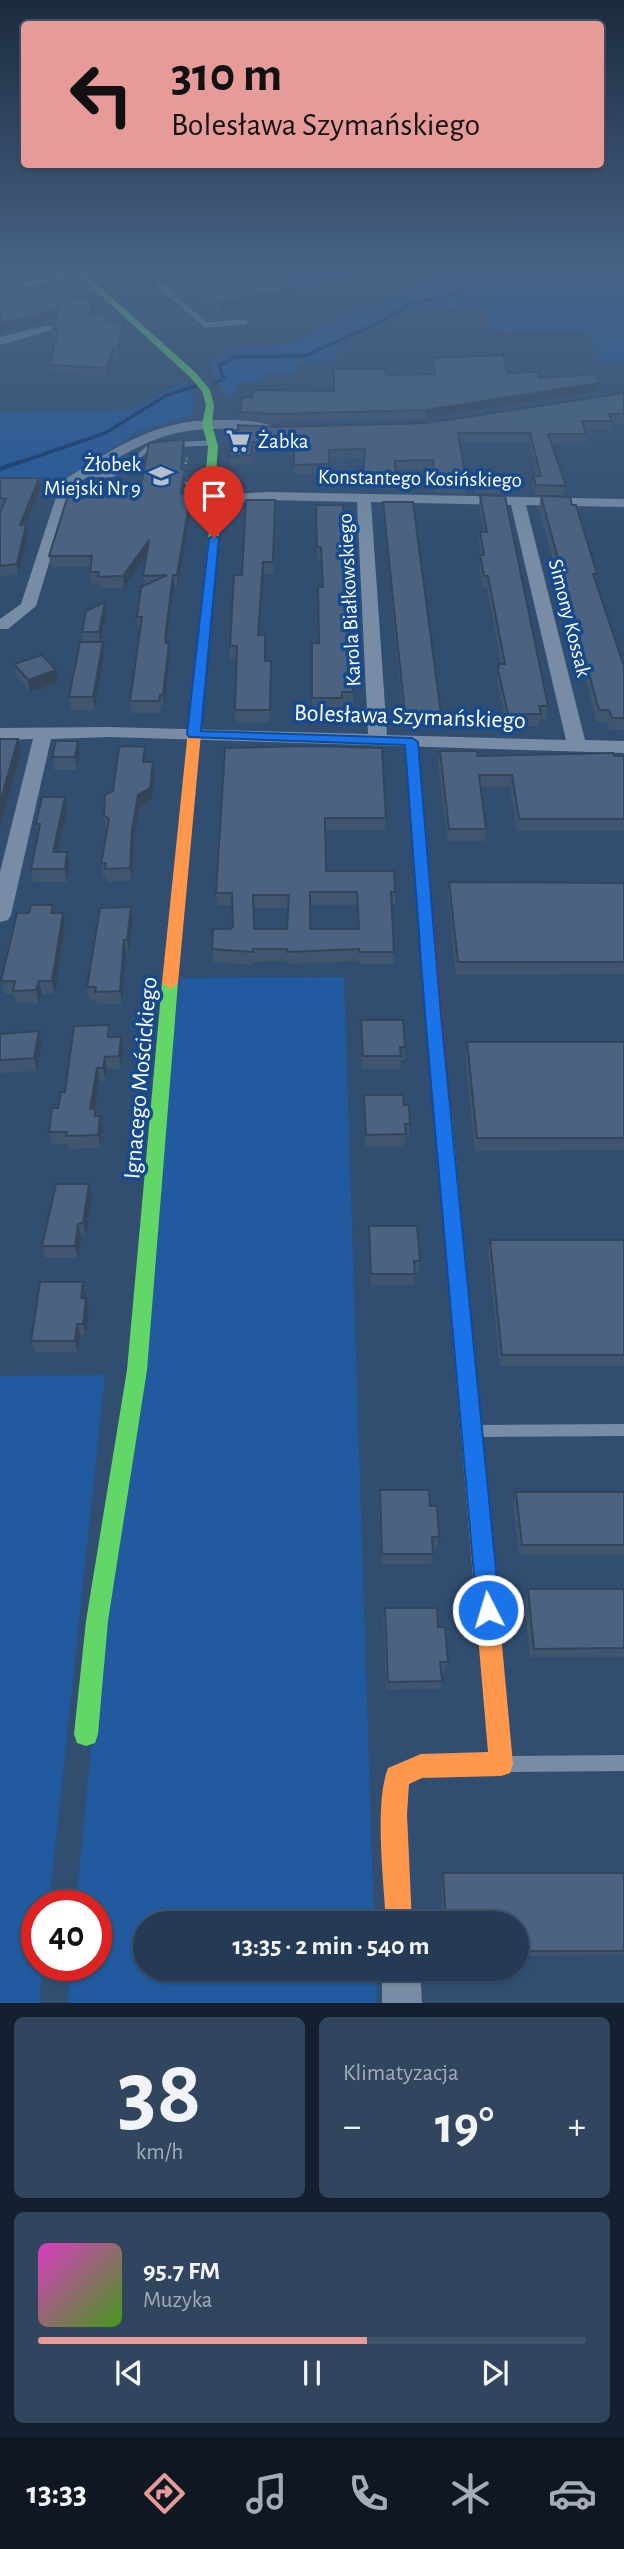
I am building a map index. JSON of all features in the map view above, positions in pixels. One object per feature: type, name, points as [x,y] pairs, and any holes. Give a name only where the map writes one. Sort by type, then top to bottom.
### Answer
[{"type":"street","name":"Ignacego Mościckiego","points":[[86,1734],[97,1621],[137,1370],[216,512],[210,486],[212,443],[207,425],[210,396],[200,382],[179,363]]},
{"type":"street","points":[[2,625],[28,606],[66,485],[149,435],[207,425],[289,429]]},
{"type":"street","name":"Konstantego Kosińskiego","points":[[215,499],[270,496],[624,503]]},
{"type":"street","name":"Karola Białkowskiego","points":[[364,499],[378,740]]},
{"type":"street","name":"Simony Kossak","points":[[518,502],[577,746]]},
{"type":"street","name":"Bolesława Szymańskiego","points":[[0,734],[194,734],[624,747]]},
{"type":"street","points":[[0,915],[43,734]]},
{"type":"street","points":[[398,1911],[394,1814],[397,1777],[421,1766],[501,1764],[473,1431],[432,1001],[412,742]]},
{"type":"street","points":[[401,1981],[402,2003]]},
{"type":"lane","points":[[85,473],[103,477],[111,474],[155,445],[212,443]]},
{"type":"lane","points":[[473,1431],[624,1430]]},
{"type":"lane","points":[[501,1764],[624,1763]]},
{"type":"path","points":[[182,494],[185,493],[188,450]]},
{"type":"shaded area","points":[[212,363],[298,363],[296,373],[264,373],[261,382],[238,382],[236,394],[224,395],[219,380],[210,368]]},
{"type":"shaded area","points":[[184,382],[195,396],[192,415],[136,432],[65,479],[0,478],[0,413],[133,410]]},
{"type":"shaded area","points":[[344,977],[374,1911],[133,1911],[133,1981],[376,1981],[377,2003],[67,2003],[69,1981],[112,1981],[112,1890],[78,1890],[98,1675],[180,978]]},
{"type":"shaded area","points":[[105,1375],[51,1890],[21,1890],[21,1981],[41,1981],[39,2003],[0,2003],[0,1376]]},
{"type":"building","points":[[50,363],[108,363],[107,368]]},
{"type":"building","points":[[434,363],[505,363],[508,373],[538,372],[540,378],[596,374],[599,383],[426,410],[276,414],[240,412],[242,397],[252,398],[253,390],[334,391],[334,369],[385,369],[386,375],[435,374]]},
{"type":"building","points":[[624,393],[624,414],[609,414],[612,421],[582,421],[586,434],[548,434],[566,486],[536,485],[533,476],[541,476],[530,433],[458,433],[467,484],[435,483],[433,460],[395,461],[396,480],[363,479],[365,449],[329,450],[329,464],[294,465],[294,441],[252,442],[251,455],[229,456],[231,432],[238,430],[238,425],[276,427],[427,423]]},
{"type":"building","points":[[184,439],[181,469],[185,469],[181,493],[191,493],[177,575],[173,575],[165,638],[166,643],[169,643],[163,695],[160,695],[159,701],[130,701],[142,617],[137,617],[141,587],[167,575],[143,576],[149,540],[123,576],[98,577],[99,572],[90,572],[92,556],[49,556],[68,495],[100,495],[102,486],[141,486],[149,443]]},
{"type":"building","points":[[500,474],[502,483],[478,482],[476,475]]},
{"type":"building","points":[[0,478],[39,478],[20,525],[26,525],[17,564],[0,566],[0,513],[6,499],[0,498]]},
{"type":"building","points":[[480,495],[505,496],[548,706],[539,706],[541,714],[508,714],[498,670],[499,664],[505,664],[488,576],[484,576],[480,555],[484,555],[480,532],[487,532]]},
{"type":"building","points":[[541,496],[570,497],[572,505],[576,505],[597,574],[593,574],[624,666],[624,718],[612,718],[609,710],[599,710]]},
{"type":"building","points":[[246,500],[275,500],[273,562],[263,562],[258,635],[265,635],[265,661],[271,661],[270,710],[235,710],[237,646],[230,646],[234,575],[242,575]]},
{"type":"building","points":[[383,502],[413,502],[441,714],[405,715]]},
{"type":"building","points":[[316,505],[343,505],[353,692],[342,692],[342,698],[312,698],[312,643],[319,643],[318,587],[323,587],[321,547],[317,547]]},
{"type":"building","points":[[105,602],[99,632],[82,632],[86,611]]},
{"type":"building","points":[[80,642],[103,642],[93,697],[69,697]]},
{"type":"building","points":[[42,655],[56,670],[28,680],[14,664]]},
{"type":"building","points":[[0,739],[18,739],[0,803]]},
{"type":"building","points":[[56,741],[78,741],[75,757],[52,757]]},
{"type":"building","points":[[119,747],[145,747],[143,762],[153,762],[150,788],[138,795],[132,829],[130,868],[105,869],[106,863],[101,864],[109,819],[104,815],[105,795],[113,791]]},
{"type":"building","points":[[225,748],[382,748],[386,818],[325,818],[326,871],[394,871],[395,892],[391,892],[394,952],[359,952],[359,949],[287,952],[287,949],[253,949],[253,952],[212,949],[213,929],[233,927],[232,893],[216,893]],"holes":[[[310,892],[357,892],[359,929],[310,929]],[[253,895],[289,895],[287,929],[254,929]]]},
{"type":"building","points":[[440,751],[477,751],[477,756],[613,753],[614,756],[624,756],[624,819],[519,819],[512,775],[479,775],[486,829],[449,829]]},
{"type":"building","points":[[42,797],[65,797],[53,852],[67,852],[65,869],[31,869],[40,824],[36,824]]},
{"type":"building","points":[[449,882],[624,883],[624,962],[458,962]]},
{"type":"building","points":[[31,905],[53,905],[51,913],[63,913],[52,981],[39,981],[36,990],[13,991],[15,981],[1,981],[17,913],[29,913]]},
{"type":"building","points":[[131,907],[127,940],[124,940],[120,991],[95,992],[96,987],[87,987],[100,908]]},
{"type":"building","points":[[361,1020],[403,1020],[405,1047],[400,1047],[401,1056],[363,1056]]},
{"type":"building","points":[[109,1025],[108,1037],[121,1037],[119,1056],[105,1057],[103,1068],[97,1068],[90,1109],[95,1109],[95,1116],[100,1116],[98,1135],[66,1136],[67,1132],[49,1132],[52,1108],[58,1108],[61,1092],[65,1092],[74,1026]]},
{"type":"building","points":[[39,1031],[34,1058],[0,1060],[0,1034]]},
{"type":"building","points":[[467,1042],[624,1042],[624,1138],[477,1138]]},
{"type":"building","points":[[364,1095],[403,1095],[404,1105],[409,1105],[410,1124],[405,1124],[406,1134],[366,1135]]},
{"type":"building","points":[[56,1184],[89,1184],[83,1223],[78,1224],[75,1246],[42,1246]]},
{"type":"building","points":[[369,1226],[417,1226],[420,1261],[414,1261],[415,1274],[371,1274]]},
{"type":"building","points":[[490,1240],[624,1240],[624,1355],[502,1355]]},
{"type":"building","points":[[40,1282],[83,1282],[81,1298],[86,1298],[83,1324],[77,1324],[75,1341],[31,1341]]},
{"type":"building","points":[[380,1490],[429,1490],[430,1506],[437,1506],[439,1537],[432,1537],[433,1554],[382,1554]]},
{"type":"building","points":[[516,1492],[624,1492],[624,1545],[522,1545]]},
{"type":"building","points":[[528,1589],[624,1589],[624,1648],[534,1649]]},
{"type":"building","points":[[385,1608],[437,1608],[438,1627],[445,1627],[448,1662],[440,1662],[442,1681],[388,1682]]},
{"type":"building","points":[[443,1873],[624,1873],[624,1951],[529,1951],[529,1911],[445,1911]]},
{"type":"waterway","points":[[214,383],[224,379],[219,366],[223,363]]},
{"type":"waterway","points":[[15,464],[105,433],[167,395],[196,386]]},
{"type":"waterway","points":[[0,469],[20,462]]},
{"type":"traffic: fast","points":[[180,363],[206,390],[210,405],[207,425],[213,446],[210,486],[216,512],[206,614]]},
{"type":"traffic: fast","points":[[86,1734],[97,1621],[137,1370],[170,983]]},
{"type":"traffic: fast","points":[[443,1117],[475,1472]]},
{"type":"traffic: slow","points":[[170,983],[206,614]]},
{"type":"traffic: slow","points":[[398,1911],[394,1814],[397,1777],[421,1766],[501,1764],[475,1472]]},
{"type":"traffic: jam","points":[[412,742],[443,1117]]},
{"type":"place","name":"Żabka","points":[[238,441]]},
{"type":"place","name":"Żłobek Miejski Nr 9","points":[[161,476]]},
{"type":"route","points":[[214,538],[194,734],[412,742],[433,1015],[488,1610]]}]
